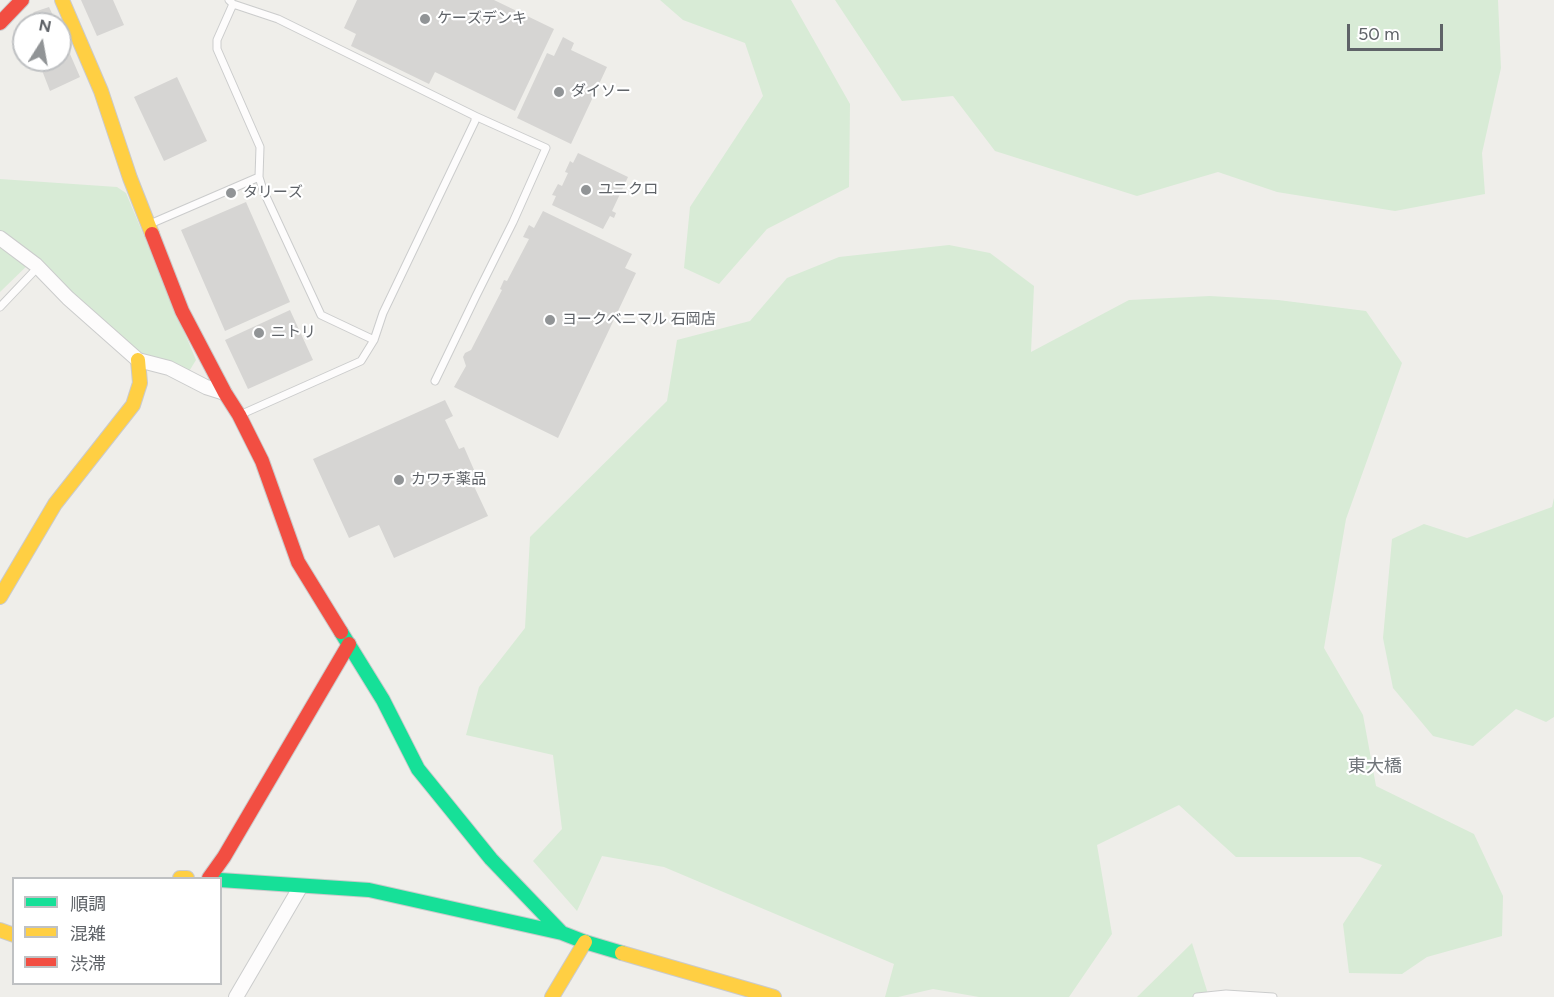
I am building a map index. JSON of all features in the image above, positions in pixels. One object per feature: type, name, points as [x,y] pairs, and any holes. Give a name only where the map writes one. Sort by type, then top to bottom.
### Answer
[{"type":"main road","points":[[0,23],[22,0]]},
{"type":"main road","points":[[62,0],[101,91],[148,225],[182,311],[262,461],[298,562],[383,700],[418,769],[491,859],[562,933]]},
{"type":"main road","points":[[0,597],[55,504],[133,405],[139,392],[141,377],[138,360]]},
{"type":"main road","points":[[211,877],[350,644]]},
{"type":"main road","points":[[222,880],[369,890],[562,933],[736,992],[774,997]]},
{"type":"main road","points":[[552,997],[585,942]]},
{"type":"street","points":[[0,238],[38,267],[68,298],[138,360],[169,368],[206,387],[225,393]]},
{"type":"street","points":[[236,997],[301,886]]},
{"type":"lane","points":[[374,340],[321,315],[263,190],[259,177],[260,147],[217,49],[217,40],[231,2],[278,19],[475,116],[546,148],[509,231],[435,381]]},
{"type":"lane","points":[[239,415],[361,361],[374,340],[383,313],[475,121],[475,116]]},
{"type":"lane","points":[[148,225],[259,177]]},
{"type":"lane","points":[[0,307],[38,267]]},
{"type":"lane","points":[[1197,997],[1226,994],[1273,997]]},
{"type":"green space","points":[[660,0],[791,0],[850,104],[849,187],[767,229],[719,284],[684,268],[690,207],[763,96],[745,43],[683,20]]},
{"type":"green space","points":[[835,0],[1498,0],[1501,68],[1482,153],[1485,194],[1395,211],[1277,192],[1218,172],[1137,196],[995,151],[953,96],[902,101]]},
{"type":"green space","points":[[0,179],[117,187],[126,193],[196,360],[188,373],[125,347],[33,260],[0,292]]},
{"type":"green space","points":[[949,245],[990,253],[1034,286],[1031,352],[1129,300],[1210,296],[1278,300],[1366,311],[1402,363],[1346,519],[1324,648],[1363,715],[1376,786],[1474,834],[1503,896],[1502,936],[1427,957],[1402,974],[1349,973],[1343,924],[1382,865],[1360,857],[1236,857],[1179,805],[1097,845],[1112,934],[1069,997],[979,997],[933,989],[898,997],[885,997],[894,964],[664,867],[602,856],[577,911],[533,861],[562,829],[553,755],[466,735],[479,687],[525,628],[530,537],[667,401],[677,340],[750,321],[787,278],[839,257]]},
{"type":"green space","points":[[1554,498],[1554,717],[1546,722],[1516,709],[1473,746],[1433,736],[1393,688],[1383,638],[1392,539],[1424,524],[1467,538],[1552,507]]},
{"type":"green space","points":[[1192,943],[1209,997],[1137,997]]},
{"type":"building","points":[[81,0],[113,0],[124,25],[97,36]]},
{"type":"building","points":[[357,0],[494,0],[554,29],[515,111],[435,72],[429,84],[351,46],[356,34],[344,28]]},
{"type":"building","points":[[49,7],[51,12],[34,12]]},
{"type":"building","points":[[563,37],[574,43],[571,50],[607,67],[571,144],[517,118],[547,53],[554,56]]},
{"type":"building","points":[[72,59],[80,77],[50,91],[43,72],[72,72]]},
{"type":"building","points":[[177,77],[207,141],[164,161],[134,97]]},
{"type":"building","points":[[578,153],[628,177],[612,211],[616,213],[614,218],[610,216],[603,229],[552,205],[556,196],[552,195],[558,184],[562,186],[570,161],[573,163]]},
{"type":"building","points":[[246,202],[290,302],[225,331],[181,230]]},
{"type":"building","name":"ヨークベニマル 石岡店","points":[[543,211],[632,254],[625,268],[636,273],[558,438],[454,387],[466,366],[463,357],[465,353],[471,350],[502,290],[500,289],[504,280],[507,281],[529,239],[523,237],[529,225],[534,228]]},
{"type":"building","points":[[290,310],[313,360],[248,389],[225,340]]},
{"type":"building","name":"カワチ薬品","points":[[445,400],[453,416],[445,420],[459,449],[464,447],[478,479],[472,482],[488,516],[394,558],[379,525],[349,538],[313,459]]},
{"type":"traffic: fast","points":[[341,632],[383,700],[418,769],[491,859],[562,933]]},
{"type":"traffic: fast","points":[[222,880],[369,890],[562,933],[622,953]]},
{"type":"traffic: slow","points":[[62,0],[101,91],[130,178],[152,234]]},
{"type":"traffic: slow","points":[[0,597],[55,504],[133,405],[140,383],[138,360]]},
{"type":"traffic: slow","points":[[0,930],[12,934]]},
{"type":"traffic: slow","points":[[552,997],[585,942]]},
{"type":"traffic: slow","points":[[622,953],[774,997]]},
{"type":"traffic: jam","points":[[0,23],[22,0]]},
{"type":"traffic: jam","points":[[152,234],[182,311],[262,461],[298,562],[341,632]]},
{"type":"traffic: jam","points":[[210,877],[224,857],[349,644]]},
{"type":"place","name":"ケーズデンキ","points":[[425,19]]},
{"type":"place","name":"ダイソー","points":[[559,92]]},
{"type":"place","name":"ユニクロ","points":[[586,190]]},
{"type":"place","name":"タリーズ","points":[[231,193]]},
{"type":"place","name":"ヨークベニマル 石岡店","points":[[550,320]]},
{"type":"place","name":"ニトリ","points":[[259,333]]},
{"type":"place","name":"カワチ薬品","points":[[399,480]]},
{"type":"district","name":"東大橋","points":[[1375,767]]}]
